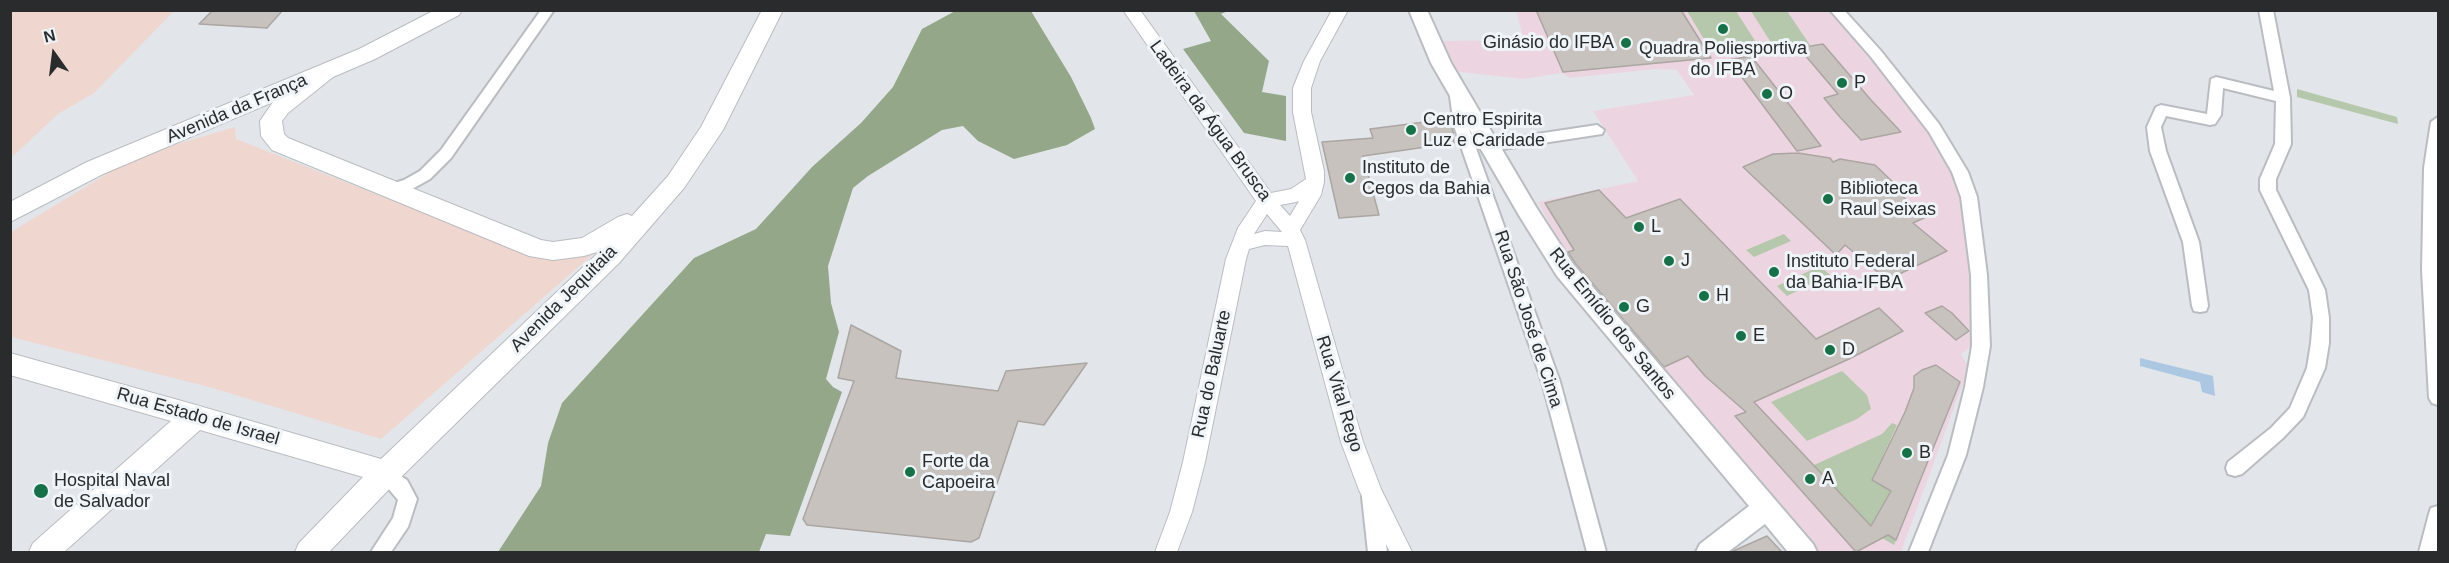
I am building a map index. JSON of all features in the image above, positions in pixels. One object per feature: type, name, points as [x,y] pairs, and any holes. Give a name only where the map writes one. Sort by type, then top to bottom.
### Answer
[{"type":"main road","points":[[452,10],[398,40],[324,73],[280,108],[271,121],[273,136],[280,144],[538,249],[569,250],[600,242],[661,199]]},
{"type":"main road","name":"Avenida Jequitaia","points":[[310,552],[385,474],[610,256],[661,199],[693,159],[711,130],[773,10]]},
{"type":"main road","name":"Rua Emídio dos Santos","points":[[1418,10],[1422,26],[1456,88],[1565,270],[1804,552]]},
{"type":"main road","name":"Avenida da França","points":[[10,193],[84,156],[130,138],[324,73]]},
{"type":"main road","name":"Avenida da França","points":[[10,213],[95,168],[324,73]]},
{"type":"main road","name":"Rua Estado de Israel","points":[[10,364],[364,465],[385,474]]},
{"type":"main road","points":[[44,552],[196,416]]},
{"type":"main road","points":[[1709,552],[1766,508]]},
{"type":"street","points":[[393,189],[425,175],[446,154],[548,10]]},
{"type":"street","name":"Ladeira da Água Brusca","points":[[1131,10],[1266,201],[1294,235]]},
{"type":"street","points":[[1241,244],[1294,235],[1312,195],[1315,171],[1302,112],[1302,88],[1312,61],[1340,10]]},
{"type":"street","points":[[1836,10],[1876,54],[1934,128],[1950,153],[1969,197],[1975,233],[1981,346],[1974,387],[1957,455],[1919,552]]},
{"type":"street","points":[[2235,468],[2277,433],[2297,412],[2316,368],[2320,343],[2321,318],[2317,290],[2268,190],[2268,179],[2283,144],[2283,98],[2266,10]]},
{"type":"street","points":[[2200,306],[2191,242],[2155,139],[2154,127],[2161,110],[2210,120],[2214,115],[2216,82],[2283,98]]},
{"type":"street","name":"Rua São José de Cima","points":[[1456,88],[1461,126],[1551,382],[1597,552]]},
{"type":"street","points":[[2439,122],[2432,168],[2430,270],[2439,398]]},
{"type":"street","points":[[1490,147],[1598,130]]},
{"type":"street","points":[[1266,201],[1296,195],[1315,183]]},
{"type":"street","name":"Rua do Baluarte","points":[[1166,552],[1181,512],[1200,407],[1236,259],[1251,222],[1266,201]]},
{"type":"street","name":"Rua Vital Rego","points":[[1294,235],[1352,442],[1370,490],[1401,552]]},
{"type":"street","points":[[380,552],[401,521],[408,499],[400,486],[385,474]]},
{"type":"street","points":[[1370,490],[1378,552]]},
{"type":"street","points":[[2430,550],[2439,514]]},
{"type":"shaded area","points":[[11,10],[174,11],[94,93],[58,114],[11,158]]},
{"type":"shaded area","name":"Instituto Federal da Bahia-IFBA","points":[[1831,10],[1865,47],[1946,158],[1966,213],[1973,345],[1961,354],[1969,367],[1901,552],[1816,552],[1671,378],[1563,254],[1567,250],[1556,236],[1538,202],[1638,181],[1593,111],[1694,95],[1677,70],[1656,69],[1569,78],[1562,73],[1523,79],[1460,72],[1454,68],[1438,41],[1512,40],[1523,37],[1516,11]]},
{"type":"shaded area","points":[[235,127],[236,139],[541,259],[565,259],[600,248],[381,439],[209,387],[11,337],[11,232],[115,169],[161,149]]},
{"type":"green space","points":[[957,10],[1031,11],[1071,77],[1095,129],[1067,145],[1014,159],[978,141],[963,126],[942,130],[868,176],[853,188],[828,266],[831,303],[839,332],[826,379],[842,392],[790,536],[766,534],[759,552],[498,552],[541,486],[548,443],[562,403],[694,258],[756,229],[812,167],[861,123],[893,87],[922,29]]},
{"type":"green space","points":[[1194,11],[1228,11],[1221,14],[1269,61],[1262,92],[1286,96],[1286,141],[1244,133],[1183,49],[1211,41]]},
{"type":"green space","name":"Quadra Poliesportiva do IFBA","points":[[1687,11],[1736,11],[1759,47],[1711,51]]},
{"type":"green space","points":[[1751,11],[1787,11],[1810,45],[1775,49]]},
{"type":"green space","points":[[2297,89],[2397,117],[2398,124],[2297,97]]},
{"type":"green space","points":[[1784,234],[1791,241],[1754,257],[1746,250]]},
{"type":"green space","points":[[1820,266],[1830,275],[1787,296],[1777,286]]},
{"type":"green space","points":[[1842,371],[1867,395],[1871,409],[1857,419],[1807,441],[1771,402]]},
{"type":"green space","points":[[1892,423],[1897,425],[1872,480],[1910,501],[1873,524],[1896,540],[1894,545],[1882,538],[1814,465],[1882,434]]},
{"type":"water","points":[[2140,358],[2213,376],[2215,396],[2202,392],[2200,382],[2140,366]]},
{"type":"building","points":[[213,10],[282,11],[267,28],[199,24]]},
{"type":"building","name":"Ginásio do IFBA","points":[[1536,10],[1681,10],[1711,58],[1563,72]]},
{"type":"building","name":"P","points":[[1823,44],[1901,132],[1861,140],[1839,116],[1824,98],[1838,94],[1799,48]]},
{"type":"building","name":"O","points":[[1751,56],[1821,146],[1797,151],[1729,60]]},
{"type":"building","points":[[1448,119],[1453,131],[1454,143],[1363,156],[1379,215],[1339,218],[1322,142],[1373,138],[1370,129]]},
{"type":"building","points":[[1798,153],[1830,158],[1833,162],[1840,159],[1875,165],[1898,187],[1894,189],[1926,217],[1913,223],[1947,251],[1887,280],[1845,245],[1836,255],[1743,167],[1773,154]]},
{"type":"building","points":[[1599,190],[1626,218],[1680,199],[1816,339],[1879,308],[1903,331],[1849,359],[1754,402],[1871,526],[1891,491],[1872,480],[1905,412],[1914,388],[1914,376],[1936,365],[1960,382],[1896,540],[1888,535],[1856,552],[1735,416],[1746,412],[1705,376],[1688,356],[1664,367],[1575,263],[1568,252],[1574,250],[1545,203]]},
{"type":"building","points":[[1942,306],[1969,331],[1956,340],[1925,313]]},
{"type":"building","name":"Forte da Capoeira","points":[[851,325],[901,351],[896,378],[998,391],[1006,371],[1087,363],[1044,425],[1018,421],[979,538],[971,542],[807,525],[803,519],[854,381],[838,378]]},
{"type":"building","points":[[1767,536],[1782,552],[1731,552]]},
{"type":"place","name":"Quadra Poliesportiva do IFBA","points":[[1723,29]]},
{"type":"place","name":"Ginásio do IFBA","points":[[1626,43]]},
{"type":"place","name":"P","points":[[1842,83]]},
{"type":"place","name":"O","points":[[1767,94]]},
{"type":"place","name":"Centro Espirita Luz e Caridade","points":[[1411,130]]},
{"type":"place","name":"Instituto de Cegos da Bahia","points":[[1350,178]]},
{"type":"place","name":"Biblioteca Raul Seixas","points":[[1828,199]]},
{"type":"place","name":"L","points":[[1639,227]]},
{"type":"place","name":"J","points":[[1669,261]]},
{"type":"place","name":"Instituto Federal da Bahia-IFBA","points":[[1774,272]]},
{"type":"place","name":"H","points":[[1704,296]]},
{"type":"place","name":"G","points":[[1624,307]]},
{"type":"place","name":"E","points":[[1741,336]]},
{"type":"place","name":"D","points":[[1830,350]]},
{"type":"place","name":"B","points":[[1907,453]]},
{"type":"place","name":"Forte da Capoeira","points":[[910,472]]},
{"type":"place","name":"A","points":[[1810,479]]},
{"type":"place","name":"Hospital Naval de Salvador","points":[[41,491]]}]
